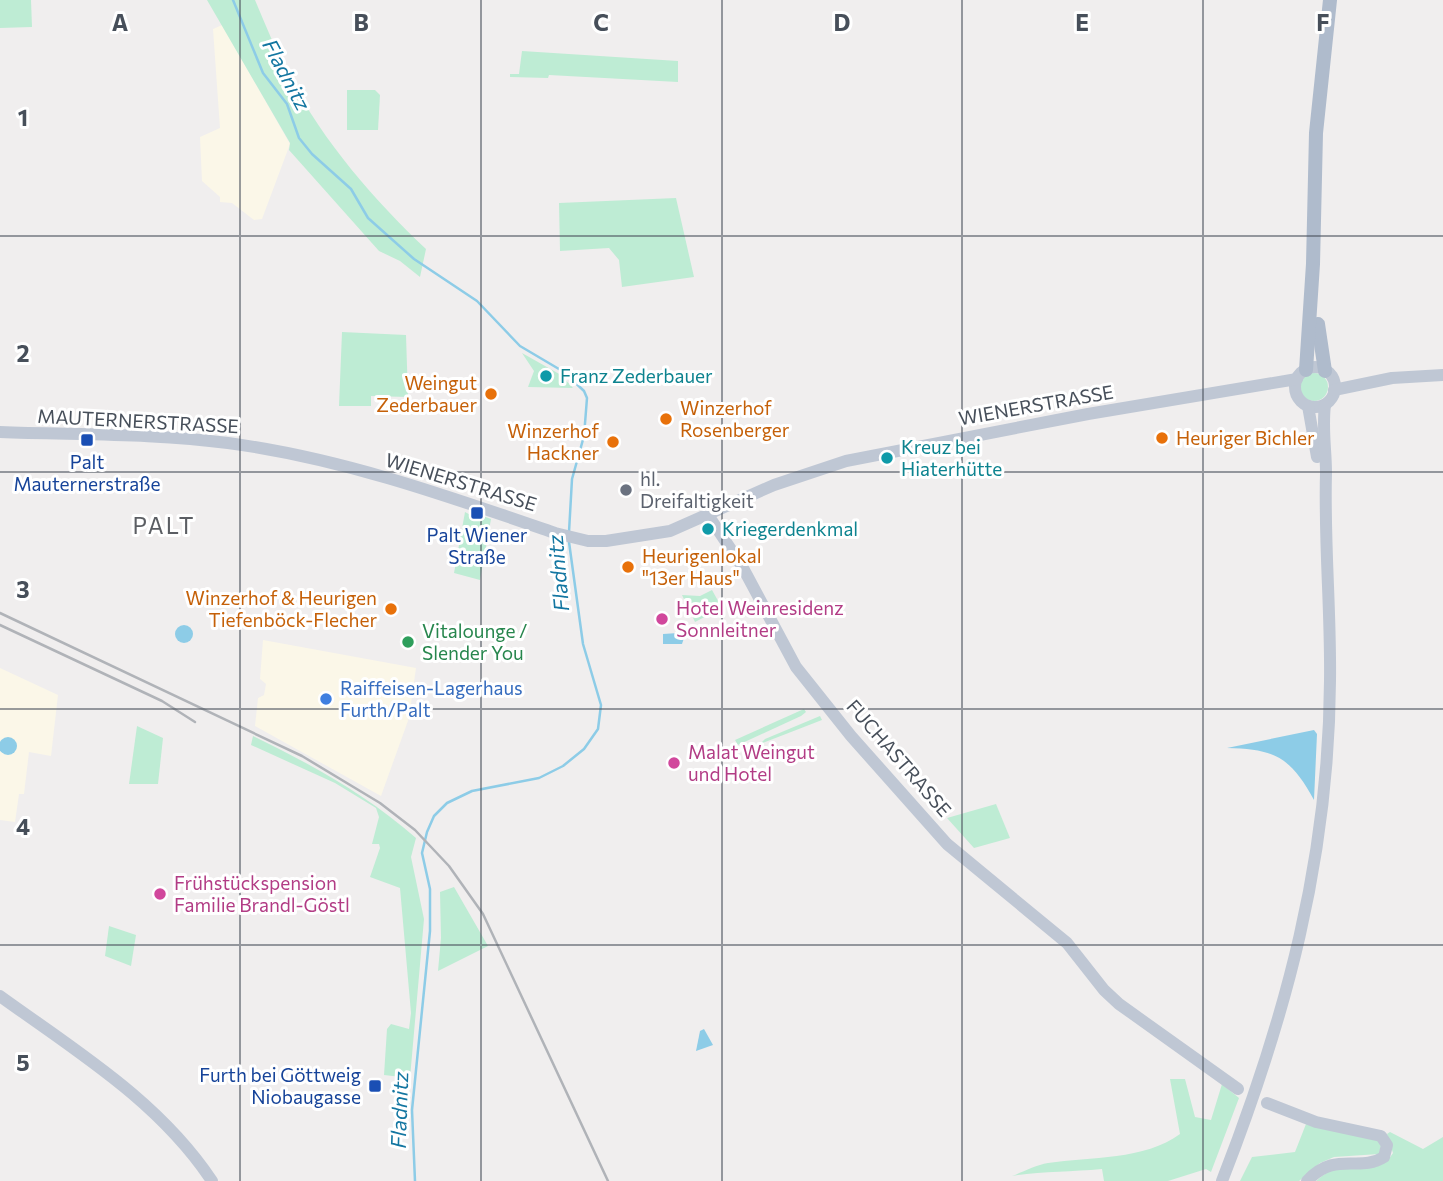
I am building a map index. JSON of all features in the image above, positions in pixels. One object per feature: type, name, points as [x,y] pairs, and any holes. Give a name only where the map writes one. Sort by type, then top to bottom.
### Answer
[{"type":"main road","points":[[1302,374],[1313,264],[1317,133],[1330,0]]},
{"type":"main road","points":[[1313,264],[1321,360],[1328,374]]},
{"type":"street","points":[[1324,494],[1308,406],[1296,393],[1302,374],[1318,368],[1328,374],[1392,378]]},
{"type":"street","name":"WIENERSTRASSE","points":[[274,452],[355,467],[555,533],[578,539],[606,541],[670,531],[774,485],[846,461],[1088,414],[1205,396],[1302,374]]},
{"type":"street","points":[[1328,374],[1334,390]]},
{"type":"street","points":[[1222,1181],[1277,1027],[1313,875],[1330,725],[1330,629],[1324,494],[1325,404],[1334,390],[1392,378],[1443,374]]},
{"type":"street","name":"WIENERSTRASSE","points":[[1205,396],[1296,393]]},
{"type":"street","points":[[1308,406],[1325,404]]},
{"type":"street","name":"MAUTERNERSTRASSE","points":[[0,432],[207,441],[274,452]]},
{"type":"street","name":"FUCHASTRASSE","points":[[708,515],[742,566],[796,667],[851,736],[947,844],[1067,943],[1104,990],[1199,1064],[1238,1089]]},
{"type":"street","points":[[0,996],[134,1094],[186,1146],[212,1181]]},
{"type":"street","points":[[1267,1103],[1316,1122],[1381,1136],[1387,1145],[1384,1157],[1377,1162],[1336,1163],[1307,1181]]},
{"type":"shaded area","points":[[222,25],[290,144],[262,219],[254,220],[232,203],[220,202],[220,197],[202,181],[200,137],[220,128],[213,29]]},
{"type":"shaded area","points":[[263,640],[416,668],[409,718],[381,796],[255,726],[258,698],[264,695],[266,684],[260,679]]},
{"type":"shaded area","points":[[0,668],[58,695],[51,756],[29,752],[24,794],[19,794],[15,822],[0,820]]},
{"type":"green space","points":[[0,0],[31,0],[32,27],[0,28]]},
{"type":"green space","points":[[207,0],[255,0],[290,78],[318,125],[369,190],[426,249],[420,277],[400,261],[379,251],[289,150],[290,143]]},
{"type":"green space","points":[[522,51],[678,61],[678,82],[549,75],[548,78],[510,77],[510,74],[519,74]]},
{"type":"green space","points":[[347,90],[375,90],[380,95],[378,130],[347,130]]},
{"type":"green space","points":[[676,198],[694,277],[622,287],[619,260],[609,248],[560,251],[559,203]]},
{"type":"green space","points":[[342,332],[406,335],[408,397],[371,396],[371,406],[339,406]]},
{"type":"green space","points":[[522,353],[561,375],[573,388],[528,387],[534,371]]},
{"type":"green space","points":[[1314,373],[1324,377],[1328,387],[1324,397],[1314,401],[1304,397],[1300,387],[1304,377]]},
{"type":"green space","points":[[465,512],[478,519],[480,515],[491,519],[480,580],[454,573]]},
{"type":"green space","points":[[712,590],[722,608],[695,622],[682,595],[700,596]]},
{"type":"green space","points":[[804,709],[806,712],[801,716],[738,745],[735,740]]},
{"type":"green space","points":[[820,716],[822,720],[760,744],[765,739]]},
{"type":"green space","points":[[137,726],[163,738],[158,784],[129,784]]},
{"type":"green space","points":[[253,736],[338,781],[378,808],[416,838],[411,857],[424,919],[410,1078],[384,1075],[387,1029],[391,1024],[409,1029],[411,1013],[400,888],[370,877],[380,848],[379,844],[372,844],[379,817],[376,808],[335,783],[251,745]]},
{"type":"green space","points":[[996,804],[1010,838],[974,848],[947,818]]},
{"type":"green space","points":[[454,887],[488,946],[438,971],[441,938],[440,892]]},
{"type":"green space","points":[[109,926],[136,935],[131,966],[105,956]]},
{"type":"green space","points":[[1170,1079],[1185,1079],[1195,1117],[1211,1120],[1222,1084],[1239,1098],[1211,1172],[1206,1169],[1168,1181],[1104,1181],[1102,1169],[1012,1176],[1048,1163],[1117,1156],[1151,1149],[1180,1134]]},
{"type":"green space","points":[[1306,1124],[1378,1139],[1381,1146],[1379,1154],[1334,1157],[1320,1163],[1299,1181],[1240,1181],[1252,1157],[1295,1152]]},
{"type":"green space","points":[[1390,1132],[1423,1149],[1443,1137],[1443,1181],[1316,1181],[1336,1169],[1375,1167],[1388,1160],[1393,1153],[1387,1134]]},
{"type":"water","points":[[184,625],[190,628],[193,634],[190,640],[184,643],[178,640],[175,634],[178,628]]},
{"type":"water","points":[[678,633],[684,638],[682,644],[663,644],[663,634]]},
{"type":"water","points":[[1314,730],[1317,734],[1314,800],[1298,774],[1280,759],[1258,751],[1227,748]]},
{"type":"water","points":[[8,737],[14,740],[17,746],[14,752],[8,755],[2,752],[-1,746],[2,740]]},
{"type":"water","points":[[704,1029],[713,1045],[696,1051],[700,1031]]},
{"type":"waterway","name":"Fladnitz","points":[[233,0],[263,73],[287,104],[299,138],[312,154],[351,189],[368,218],[414,259],[477,301],[520,346],[564,372],[584,391],[587,398],[584,436],[572,479],[569,532]]},
{"type":"waterway","name":"Fladnitz","points":[[415,1181],[412,1110],[430,931],[430,889],[422,853],[427,832],[434,816],[447,803],[472,791],[539,778],[563,766],[584,749],[598,729],[601,705],[583,644],[569,542]]},
{"type":"railway","points":[[0,613],[302,756],[380,803],[415,830],[449,866],[483,914],[608,1181]]},
{"type":"railway","points":[[0,625],[162,701],[195,722]]},
{"type":"place","name":"Franz Zederbauer","points":[[546,376]]},
{"type":"place","name":"Weingut Zederbauer","points":[[491,394]]},
{"type":"place","name":"Winzerhof Rosenberger","points":[[666,419]]},
{"type":"place","name":"Heuriger Bichler","points":[[1162,438]]},
{"type":"place","name":"Palt Mauternerstraße","points":[[87,440]]},
{"type":"place","name":"Winzerhof Hackner","points":[[613,442]]},
{"type":"place","name":"Kreuz bei Hiaterhütte","points":[[887,458]]},
{"type":"place","name":"hl. Dreifaltigkeit","points":[[626,490]]},
{"type":"place","name":"Palt Wiener Straße","points":[[477,513]]},
{"type":"place","name":"Kriegerdenkmal","points":[[708,529]]},
{"type":"place","name":"Heurigenlokal \"13er Haus\"","points":[[628,567]]},
{"type":"place","name":"Winzerhof & Heurigen Tiefenböck-Flecher","points":[[391,609]]},
{"type":"place","name":"Hotel Weinresidenz Sonnleitner","points":[[662,619]]},
{"type":"place","name":"Vitalounge / Slender You","points":[[408,642]]},
{"type":"place","name":"Raiffeisen-Lagerhaus Furth/Palt","points":[[326,699]]},
{"type":"place","name":"Malat Weingut und Hotel","points":[[674,763]]},
{"type":"place","name":"Frühstückspension Familie Brandl-Göstl","points":[[160,894]]},
{"type":"place","name":"Furth bei Göttweig Niobaugasse","points":[[375,1086]]},
{"type":"district","name":"PALT","points":[[164,526]]}]
